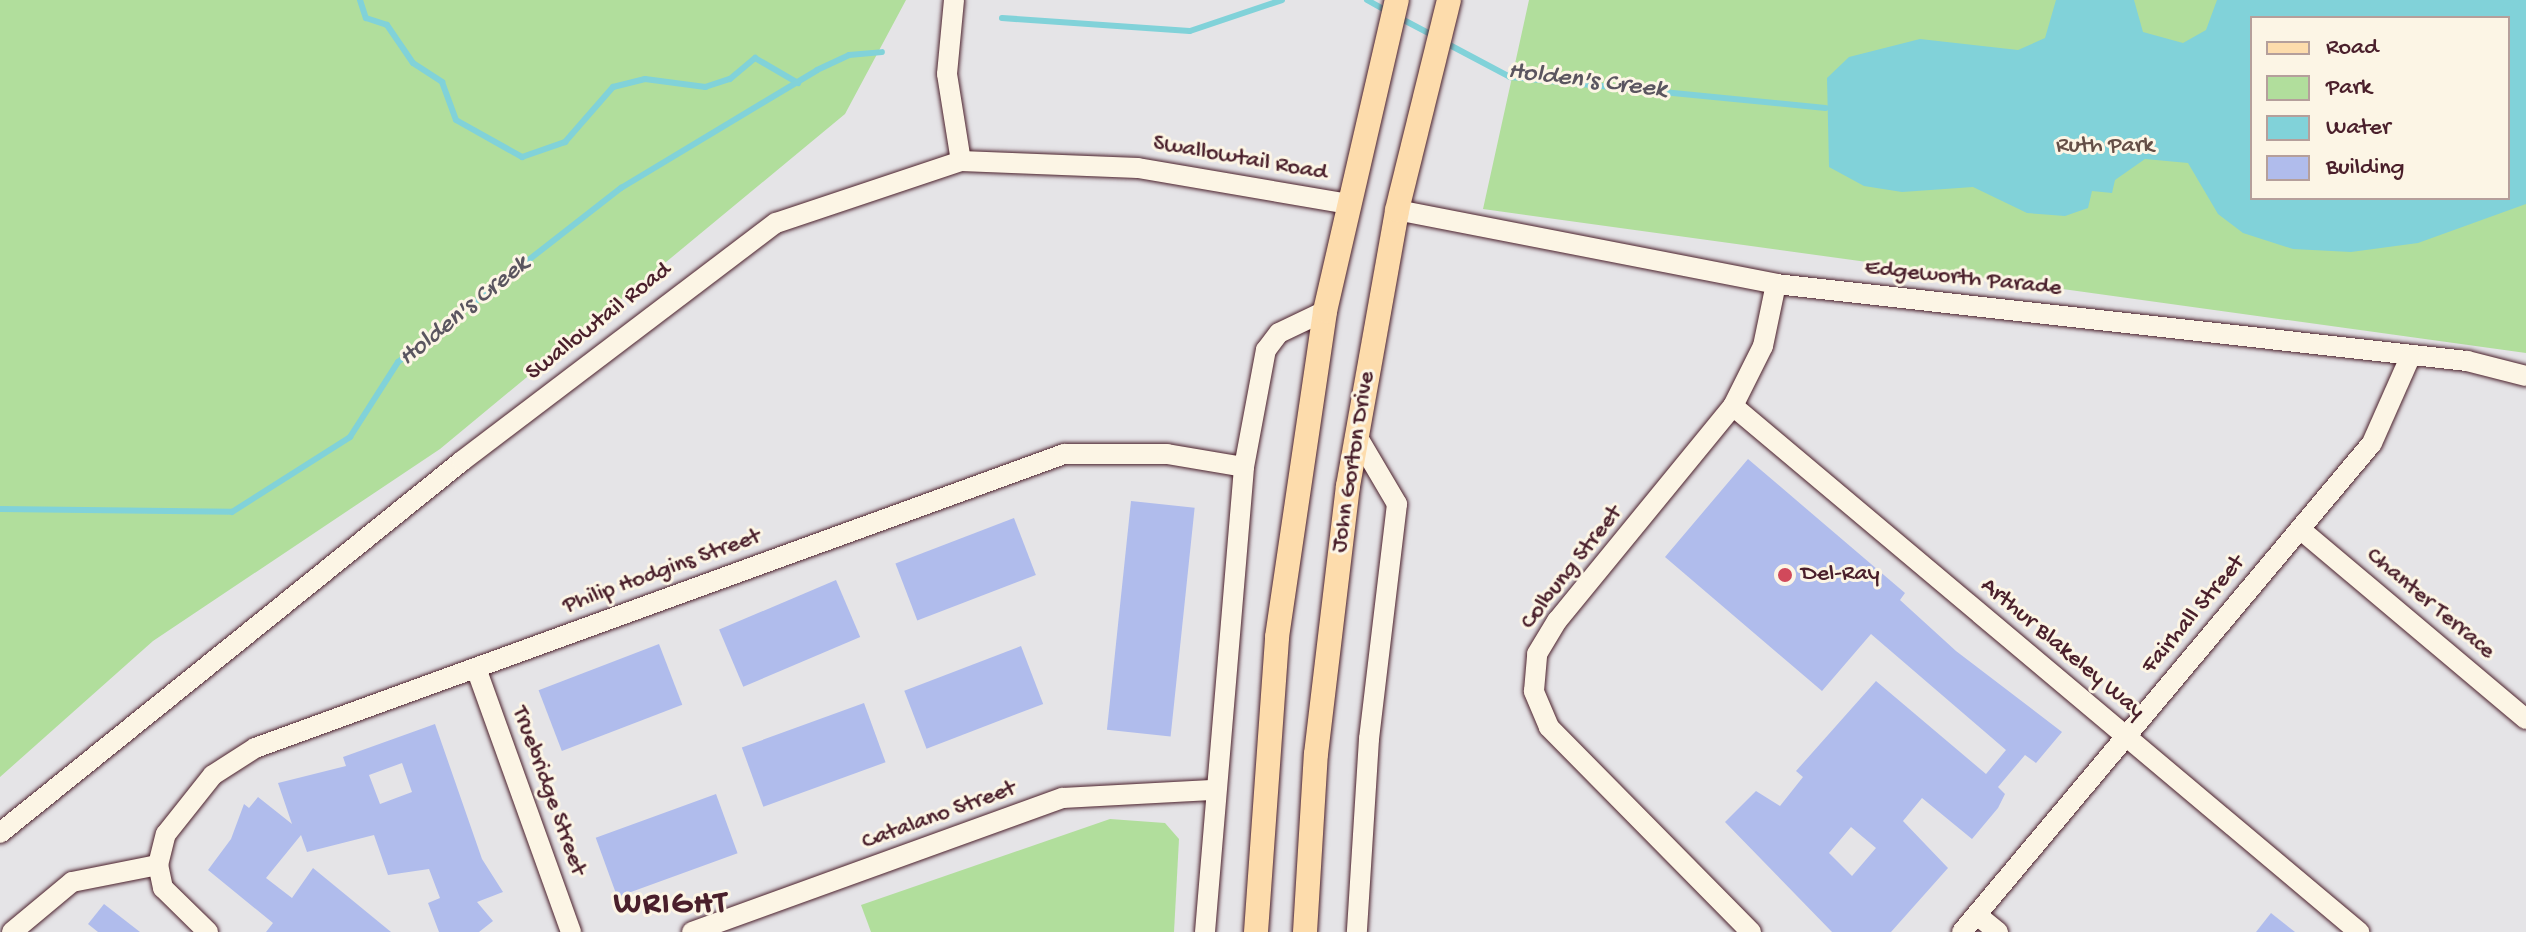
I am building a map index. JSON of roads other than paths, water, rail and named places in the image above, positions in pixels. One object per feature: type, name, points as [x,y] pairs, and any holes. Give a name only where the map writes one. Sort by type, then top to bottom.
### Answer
[{"type":"main road","name":"John Gorton Drive","points":[[1256,932],[1277,637],[1325,311],[1378,68],[1397,0]]},
{"type":"main road","name":"John Gorton Drive","points":[[1305,932],[1328,633],[1357,436],[1397,210],[1449,0]]},
{"type":"street","points":[[954,0],[947,60],[951,125],[961,161]]},
{"type":"street","name":"Swallowtail Road","points":[[0,833],[740,248],[797,215],[961,161],[1138,168],[1348,204]]},
{"type":"street","name":"Edgeworth Parade","points":[[1397,210],[1776,284],[2411,355],[2526,376]]},
{"type":"street","name":"Colbung Street","points":[[1751,932],[1549,727],[1534,691],[1537,654],[1557,621],[1733,406],[1763,346],[1776,284]]},
{"type":"street","points":[[1205,932],[1211,790],[1244,467],[1266,350],[1279,333],[1325,311]]},
{"type":"street","name":"Fairhall Street","points":[[1962,932],[2381,431],[2411,355]]},
{"type":"street","name":"Arthur Blakeley Way","points":[[1733,406],[2359,932]]},
{"type":"street","points":[[1357,436],[1397,504],[1369,739],[1357,932]]},
{"type":"street","name":"Philip Hodgins Street","points":[[158,865],[166,834],[213,775],[255,748],[1064,454],[1152,453],[1244,467]]},
{"type":"street","name":"Chanter Terrace","points":[[2300,529],[2526,719]]},
{"type":"street","name":"Truebridge Street","points":[[476,668],[571,932]]},
{"type":"street","name":"Catalano Street","points":[[692,932],[1063,798],[1211,790]]},
{"type":"street","points":[[12,932],[72,882],[158,865],[176,907],[208,932]]},
{"type":"street","points":[[1977,915],[1998,932]]},
{"type":"water","points":[[2056,0],[2134,0],[2143,32],[2183,43],[2206,30],[2217,0],[2526,0],[2526,204],[2418,243],[2351,252],[2293,249],[2243,233],[2218,214],[2188,163],[2145,159],[2115,180],[2112,193],[2092,191],[2088,208],[2065,216],[2027,213],[1973,187],[1902,192],[1864,186],[1829,167],[1827,78],[1849,57],[1920,39],[2018,50],[2045,38]]},
{"type":"waterway","points":[[360,0],[366,18],[387,25],[413,63],[442,82],[456,120],[522,157],[565,142],[613,87],[645,79],[705,87],[730,79],[755,58],[798,83]]},
{"type":"waterway","name":"Holden's Creek","points":[[1002,18],[1190,31],[1282,0]]},
{"type":"waterway","name":"Holden's Creek","points":[[1367,0],[1389,12]]},
{"type":"waterway","name":"Holden's Creek","points":[[1398,17],[1434,36]]},
{"type":"waterway","name":"Holden's Creek","points":[[1444,42],[1510,77],[1825,108]]},
{"type":"waterway","name":"Holden's Creek","points":[[0,509],[232,512],[350,437],[398,362],[621,188],[817,70],[849,55],[882,52]]},
{"type":"place","name":"Del-Ray","points":[[1785,575]]},
{"type":"district","name":"WRIGHT","points":[[671,905]]},
{"type":"park label","name":"Ruth Park","points":[[2105,147]]}]
